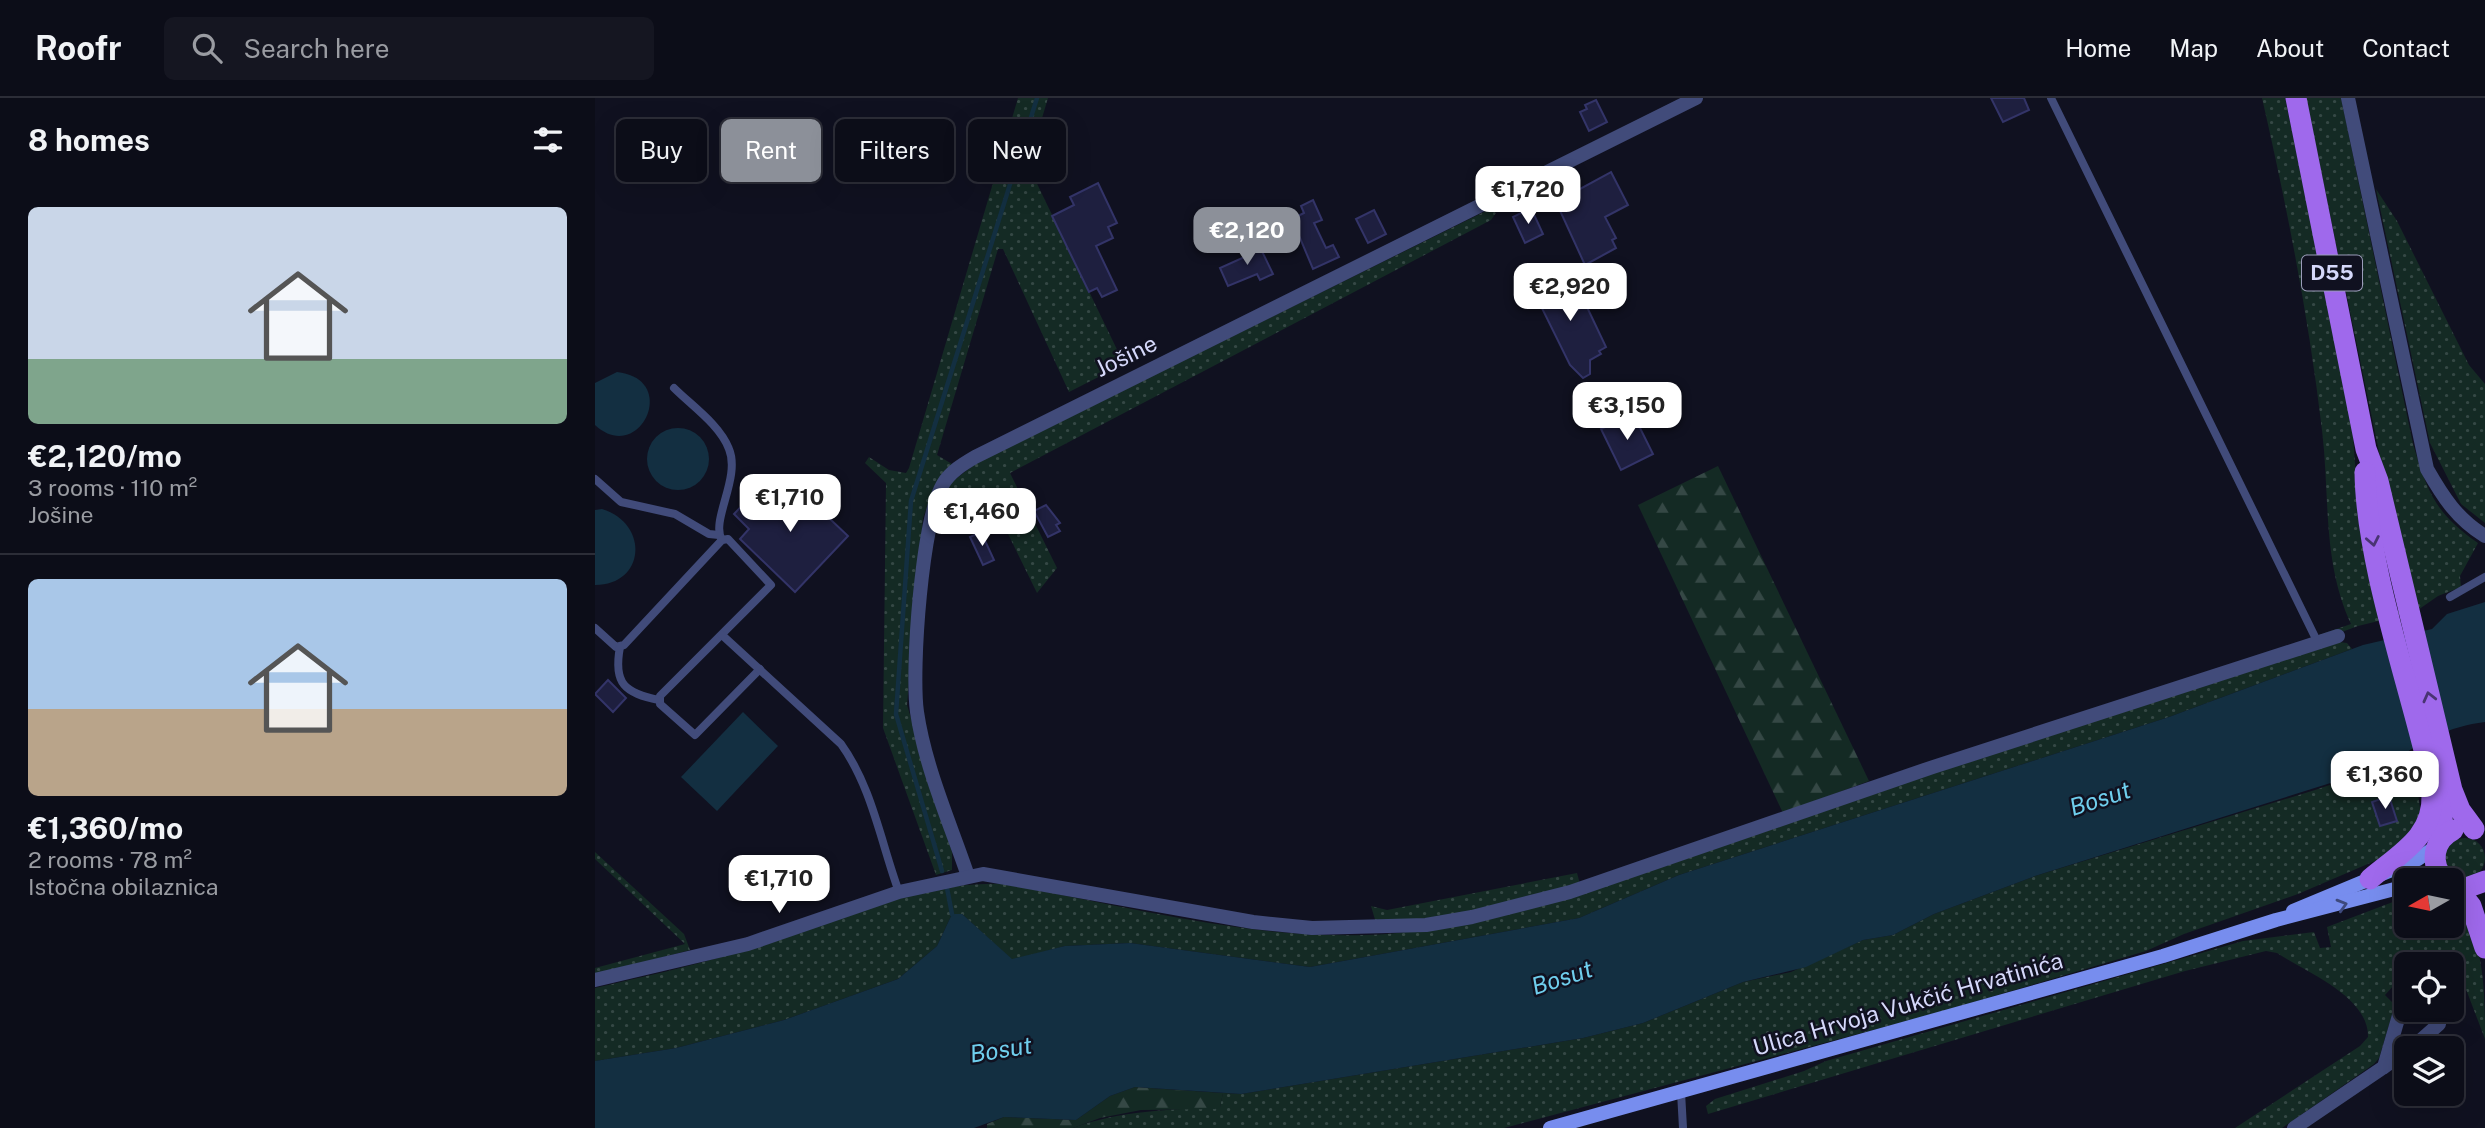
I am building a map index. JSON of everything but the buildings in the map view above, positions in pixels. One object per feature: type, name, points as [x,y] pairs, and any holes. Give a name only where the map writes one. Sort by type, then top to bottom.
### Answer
[{"type":"main road","name":"D55","points":[[2296,98],[2366,449],[2378,481],[2393,590],[2437,765],[2443,815],[2438,868]]},
{"type":"main road","name":"D55","points":[[2437,765],[2455,800],[2482,832]]},
{"type":"main road","points":[[2370,879],[2416,843],[2423,832],[2431,810],[2437,765]]},
{"type":"main road","name":"D55","points":[[2439,842],[2456,828],[2482,832]]},
{"type":"main road","name":"Ulica Hrvoja Vukčić Hrvatinića","points":[[2276,920],[2313,901],[2418,859],[2439,842]]},
{"type":"main road","points":[[2464,885],[2476,886],[2485,881]]},
{"type":"main road","name":"Ulica Hrvoja Vukčić Hrvatinića","points":[[1550,1128],[2163,956],[2276,920],[2394,889]]},
{"type":"main road","points":[[2464,898],[2471,906],[2485,948]]},
{"type":"street","name":"Jošine","points":[[968,876],[923,740],[915,688],[927,531],[933,504],[944,482],[958,467],[1696,98]]},
{"type":"street","points":[[2348,98],[2427,469],[2446,502],[2466,525],[2485,536]]},
{"type":"street","points":[[595,980],[748,944],[899,892],[968,876],[1020,878],[1150,905],[1265,923],[1377,928],[1449,921],[1570,892],[1920,771],[2338,636]]},
{"type":"street","points":[[2384,1067],[2397,1022]]},
{"type":"street","points":[[2426,1036],[2439,1022]]},
{"type":"street","points":[[2294,1128],[2394,1060]]},
{"type":"lane","points":[[2051,98],[2318,643]]},
{"type":"lane","points":[[674,388],[722,435],[731,452],[732,480],[721,537],[620,647],[618,676],[623,685],[639,696],[659,700],[695,735],[760,669]]},
{"type":"lane","points":[[595,479],[621,502],[675,514],[709,534],[728,538],[771,585],[659,700]]},
{"type":"lane","points":[[2449,597],[2485,577]]},
{"type":"lane","points":[[595,628],[620,647]]},
{"type":"lane","points":[[722,635],[849,755],[867,793],[899,892]]},
{"type":"lane","points":[[1681,1092],[1683,1128]]},
{"type":"green space","points":[[1018,98],[1048,98],[1042,119],[1012,119]]},
{"type":"green space","points":[[2262,98],[2285,98],[2352,422],[2360,533],[2379,613],[2383,616],[2411,607],[2306,98],[2341,98],[2413,444],[2423,476],[2435,501],[2452,522],[2478,543],[2460,576],[2461,587],[2438,596],[2415,612],[2358,626],[2323,639],[2319,635],[2351,624],[2335,576],[2322,430],[2311,347],[2289,222]]},
{"type":"green space","points":[[993,182],[1036,182],[1124,364],[1069,392],[1003,249],[998,249],[937,455],[952,464],[934,487],[923,518],[907,705],[952,852],[952,870],[936,875],[883,728],[886,483],[865,463],[869,457],[889,470],[906,473]]},
{"type":"green space","points":[[2376,189],[2397,221],[2469,365],[2485,384],[2485,523],[2461,504],[2430,443]]},
{"type":"green space","points":[[1490,209],[1496,213],[1491,220],[1010,473],[1057,568],[1037,593],[988,493],[938,516],[949,484],[978,462]]},
{"type":"green space","points":[[1718,466],[1869,781],[1783,813],[1638,505]]},
{"type":"green space","points":[[2339,642],[2347,643],[2352,649],[2169,717],[1679,875],[1579,918],[1310,967],[1130,943],[1065,946],[1012,960],[962,914],[952,914],[937,946],[898,979],[784,1020],[676,1048],[595,1061],[595,988],[735,953],[900,898],[968,885],[1003,884],[1183,919],[1275,932],[1320,935],[1393,933],[1472,923]]},
{"type":"green space","points":[[2405,753],[2408,763],[2382,778],[2386,782],[2416,777],[2420,809],[2418,830],[2398,851],[2298,894],[2184,934],[2146,951],[1933,1014],[1504,1128],[1073,1128],[1127,1114],[1220,1107],[1223,1093],[1241,1094],[1583,1038],[1643,1023],[1743,982],[1791,972],[1863,940],[1893,935],[1934,914],[2035,876],[2315,790],[2391,764]]},
{"type":"green space","points":[[2457,840],[2473,840],[2483,850],[2483,866],[2473,876],[2464,878],[2464,868],[2447,866],[2447,850]]},
{"type":"green space","points":[[595,852],[684,934],[690,950],[595,975],[595,968],[685,944],[595,859]]},
{"type":"green space","points":[[1577,873],[1580,884],[1448,917],[1376,923],[1371,906],[1387,910]]},
{"type":"green space","points":[[2394,902],[2394,938],[2464,938],[2464,915],[2477,946],[2481,964],[2485,1039],[2464,984],[2464,952],[2394,952],[2394,985],[2385,995],[2394,1004],[2394,1008],[2379,1058],[2374,1064],[2282,1128],[2235,1128],[2360,1046],[2368,1037],[2366,1023],[2348,998],[2277,953],[2266,951],[2185,971],[1708,1114],[1706,1106],[1715,1099],[1804,1071],[1826,1061],[2243,941],[2314,932],[2320,948],[2331,947],[2327,927]]},
{"type":"green space","points":[[1135,1087],[1223,1093],[1220,1107],[1215,1109],[1141,1110],[1100,1118],[1073,1128],[987,1128],[987,1124],[1004,1117],[1076,1120],[1110,1096]]},
{"type":"water","points":[[617,372],[636,378],[647,389],[650,403],[647,417],[638,428],[626,435],[611,435],[595,425],[595,383]]},
{"type":"water","points":[[678,428],[690,430],[700,437],[707,447],[707,471],[700,481],[690,488],[678,490],[666,488],[656,481],[649,471],[647,459],[649,447],[656,437],[666,430]]},
{"type":"water","points":[[602,509],[618,517],[628,527],[634,540],[635,553],[632,565],[624,575],[612,582],[595,585],[595,510]]},
{"type":"water","name":"Bosut","points":[[2485,602],[2485,722],[2459,727],[2435,736],[2391,764],[2035,876],[1934,914],[1893,935],[1863,940],[1806,967],[1743,982],[1643,1023],[1583,1038],[1241,1094],[1135,1087],[1110,1096],[1076,1120],[1004,1117],[974,1128],[595,1128],[595,1061],[676,1048],[784,1020],[898,979],[937,946],[952,914],[962,914],[1012,959],[1065,946],[1130,943],[1310,967],[1579,918],[1679,875],[2169,717],[2363,645],[2432,629],[2447,614]]},
{"type":"water","points":[[743,712],[778,746],[717,811],[681,777]]},
{"type":"waterway","points":[[942,871],[896,714],[911,501],[1037,98]]},
{"type":"waterway","points":[[947,888],[952,914]]}]
